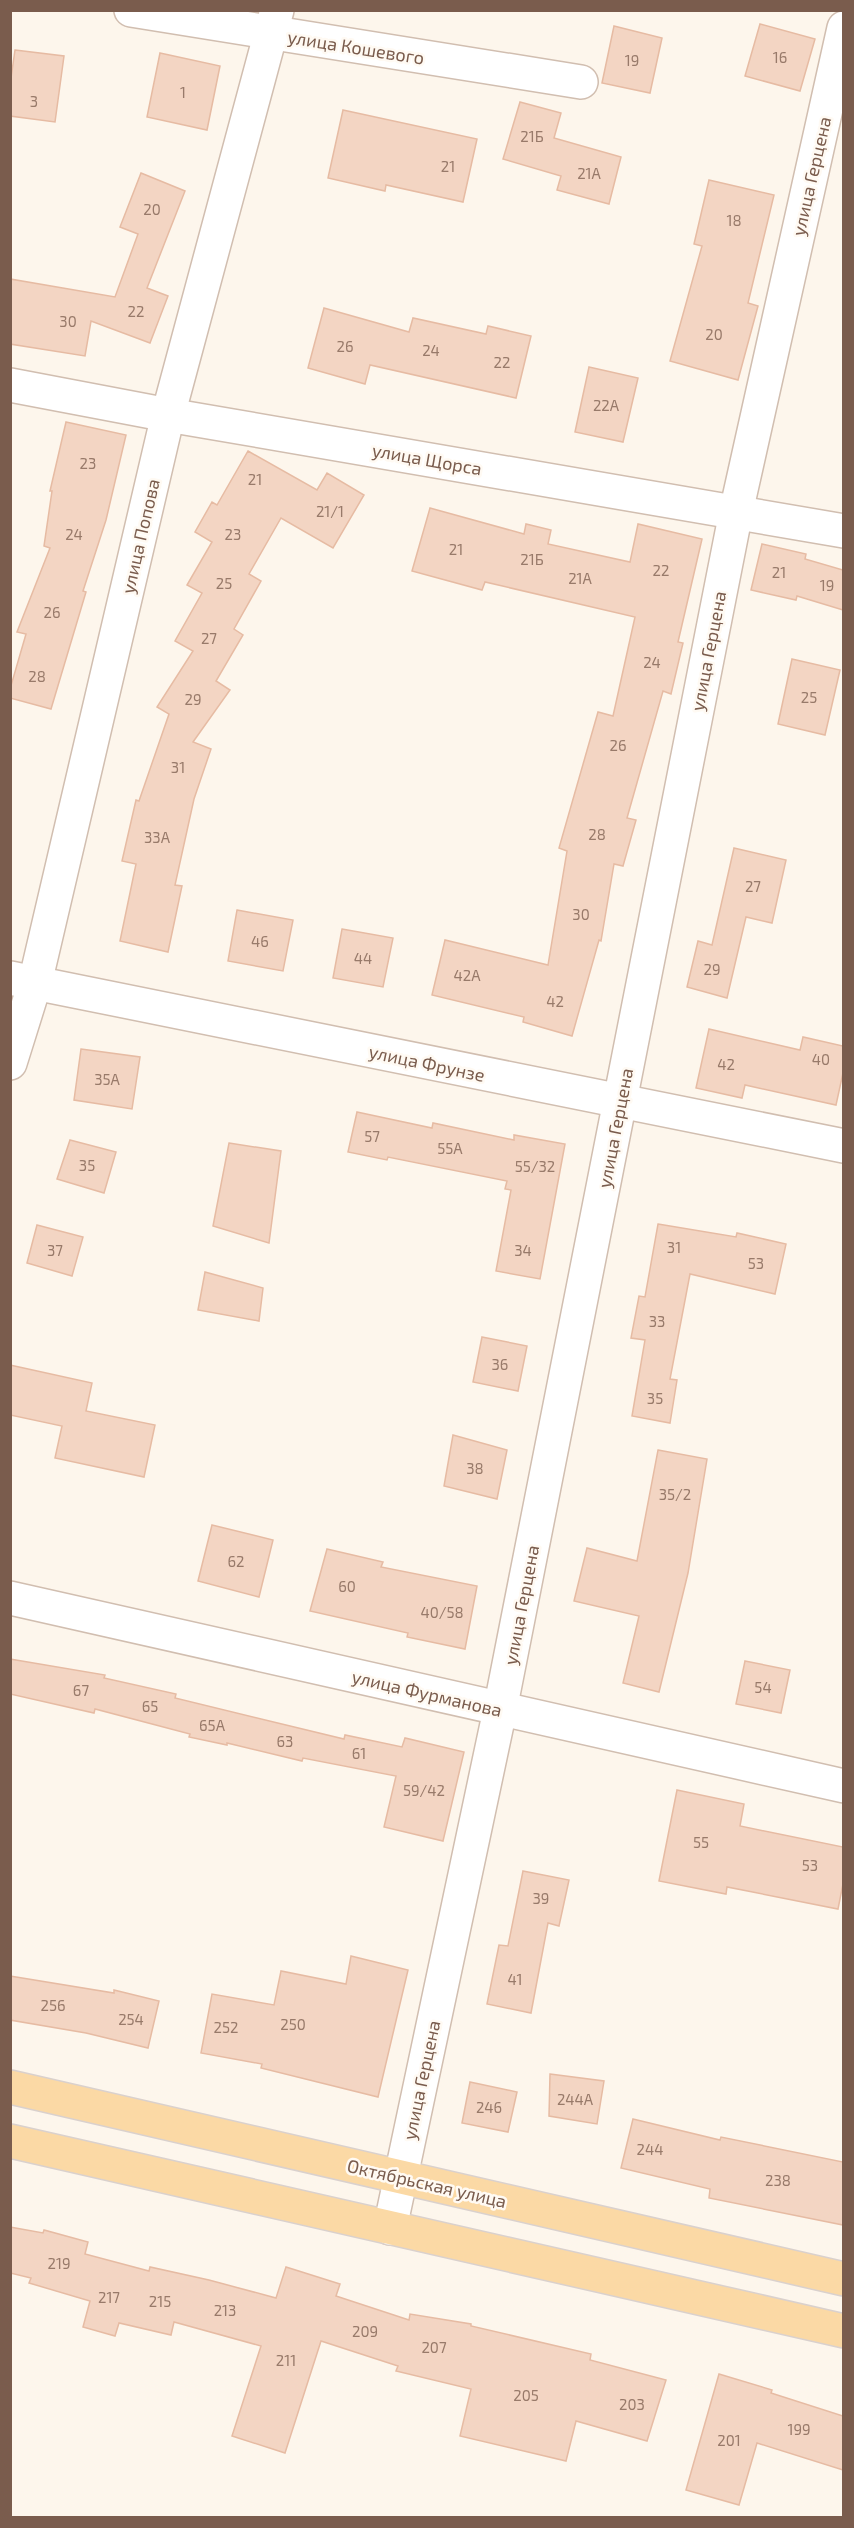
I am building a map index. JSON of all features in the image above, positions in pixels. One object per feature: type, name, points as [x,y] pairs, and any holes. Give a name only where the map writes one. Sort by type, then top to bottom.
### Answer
[{"type":"main road","name":"Октябрьская улица","points":[[10,2087],[843,2279]]},
{"type":"main road","points":[[10,2141],[843,2331]]},
{"type":"street","name":"улица Кошевого","points":[[131,10],[274,22],[581,82]]},
{"type":"street","name":"улица Попова","points":[[10,1063],[23,980],[168,415],[274,22]]},
{"type":"street","name":"улица Герцена","points":[[390,2228],[500,1710],[736,512],[832,131],[843,28]]},
{"type":"street","name":"улица Щорса","points":[[10,385],[168,415],[843,531]]},
{"type":"street","name":"улица Фрунзе","points":[[23,980],[620,1103],[843,1146]]},
{"type":"street","name":"улица Фурманова","points":[[10,1598],[843,1786]]},
{"type":"building","points":[[760,24],[815,39],[800,91],[745,76]]},
{"type":"building","points":[[614,26],[662,38],[650,93],[602,83]]},
{"type":"building","points":[[15,50],[64,56],[55,122],[10,116],[10,85]]},
{"type":"building","points":[[160,53],[220,66],[207,130],[147,117]]},
{"type":"building","points":[[520,102],[561,113],[554,138],[621,157],[609,204],[557,190],[561,176],[503,159]]},
{"type":"building","points":[[343,110],[477,139],[463,202],[386,185],[385,191],[328,178]]},
{"type":"building","points":[[141,173],[185,191],[147,288],[168,296],[150,343],[91,321],[85,356],[10,344],[10,279],[115,297],[138,234],[120,227]]},
{"type":"building","points":[[709,180],[774,195],[748,303],[758,306],[738,380],[670,361],[702,246],[694,244]]},
{"type":"building","points":[[324,308],[409,332],[413,318],[486,334],[488,326],[531,336],[516,398],[370,365],[365,384],[308,368]]},
{"type":"building","points":[[589,367],[638,378],[623,442],[575,432]]},
{"type":"building","points":[[66,422],[126,435],[106,520],[83,591],[86,592],[51,709],[10,698],[10,689],[26,634],[17,632],[50,548],[44,546],[52,491],[50,491]]},
{"type":"building","points":[[248,451],[317,490],[327,473],[364,495],[333,548],[281,518],[249,574],[261,581],[234,629],[243,635],[216,681],[230,690],[193,742],[211,749],[194,799],[175,885],[182,886],[168,952],[120,941],[136,864],[122,861],[136,800],[139,801],[169,714],[157,707],[193,651],[175,641],[202,593],[187,585],[212,542],[195,532],[212,502],[217,505]]},
{"type":"building","points":[[430,508],[524,534],[526,524],[551,530],[548,544],[630,562],[638,524],[702,539],[678,642],[683,643],[671,694],[663,691],[627,818],[636,820],[623,866],[614,864],[601,941],[599,940],[572,1036],[523,1022],[524,1017],[432,995],[445,940],[548,965],[567,851],[559,848],[598,712],[613,716],[635,617],[485,582],[482,590],[412,571]]},
{"type":"building","points":[[762,544],[806,554],[805,559],[843,570],[843,610],[797,596],[796,600],[751,590]]},
{"type":"building","points":[[792,659],[840,670],[825,735],[778,724]]},
{"type":"building","points":[[734,848],[786,860],[772,923],[746,917],[727,998],[687,987],[698,941],[712,945]]},
{"type":"building","points":[[237,910],[293,920],[283,971],[228,961]]},
{"type":"building","points":[[342,929],[393,938],[383,987],[333,978]]},
{"type":"building","points":[[709,1029],[800,1050],[803,1037],[843,1046],[843,1073],[836,1105],[745,1085],[742,1098],[696,1088]]},
{"type":"building","points":[[81,1049],[140,1057],[132,1109],[74,1100]]},
{"type":"building","points":[[357,1112],[432,1128],[433,1123],[514,1140],[514,1135],[565,1144],[540,1279],[496,1271],[511,1190],[505,1189],[507,1181],[388,1157],[387,1160],[348,1152]]},
{"type":"building","points":[[70,1140],[116,1152],[104,1193],[57,1179]]},
{"type":"building","points":[[229,1143],[281,1151],[269,1243],[213,1226]]},
{"type":"building","points":[[658,1224],[736,1237],[737,1233],[786,1244],[775,1294],[690,1274],[670,1379],[677,1380],[670,1423],[632,1416],[645,1340],[631,1338],[639,1296],[645,1297]]},
{"type":"building","points":[[37,1225],[83,1237],[72,1276],[27,1263]]},
{"type":"building","points":[[205,1272],[263,1288],[259,1321],[198,1310]]},
{"type":"building","points":[[482,1337],[527,1346],[518,1391],[473,1382]]},
{"type":"building","points":[[10,1365],[92,1383],[86,1411],[155,1425],[144,1477],[55,1458],[62,1426],[10,1415]]},
{"type":"building","points":[[453,1435],[507,1450],[497,1499],[444,1486]]},
{"type":"building","points":[[658,1450],[707,1459],[688,1573],[659,1692],[623,1683],[639,1616],[574,1601],[587,1548],[637,1561]]},
{"type":"building","points":[[212,1525],[273,1540],[259,1597],[198,1581]]},
{"type":"building","points":[[327,1549],[383,1562],[381,1567],[477,1586],[465,1649],[407,1637],[408,1633],[310,1611]]},
{"type":"building","points":[[10,1659],[105,1675],[104,1678],[176,1694],[175,1698],[344,1739],[345,1735],[402,1747],[405,1738],[464,1752],[443,1841],[384,1827],[396,1776],[303,1758],[302,1761],[227,1743],[227,1745],[189,1737],[190,1734],[95,1709],[94,1713],[10,1694]]},
{"type":"building","points":[[745,1661],[790,1670],[781,1713],[736,1704]]},
{"type":"building","points":[[677,1790],[744,1804],[740,1826],[843,1847],[843,1884],[838,1909],[727,1887],[726,1894],[659,1881]]},
{"type":"building","points":[[523,1871],[569,1880],[559,1926],[548,1923],[531,2013],[487,2004],[499,1945],[508,1946]]},
{"type":"building","points":[[351,1956],[408,1970],[378,2097],[261,2068],[262,2064],[201,2053],[212,1994],[274,2005],[281,1971],[346,1984]]},
{"type":"building","points":[[10,1976],[114,1993],[114,1990],[159,2001],[148,2048],[86,2033],[10,2020]]},
{"type":"building","points":[[550,2074],[604,2081],[597,2124],[549,2116]]},
{"type":"building","points":[[470,2082],[517,2092],[508,2132],[462,2123]]},
{"type":"building","points":[[633,2119],[720,2140],[721,2137],[843,2162],[843,2225],[709,2198],[710,2189],[621,2168]]},
{"type":"building","points":[[10,2227],[43,2233],[44,2230],[88,2242],[85,2254],[149,2271],[150,2267],[209,2280],[276,2298],[286,2267],[340,2284],[336,2296],[409,2320],[410,2314],[471,2324],[471,2326],[591,2354],[590,2360],[666,2380],[647,2441],[576,2421],[566,2461],[460,2436],[471,2389],[396,2371],[398,2366],[321,2341],[285,2453],[232,2436],[261,2346],[174,2322],[171,2335],[119,2323],[115,2336],[83,2327],[90,2301],[29,2283],[31,2278],[10,2273]]},
{"type":"building","points":[[719,2374],[772,2390],[771,2393],[843,2416],[843,2470],[757,2443],[739,2505],[686,2490]]}]
